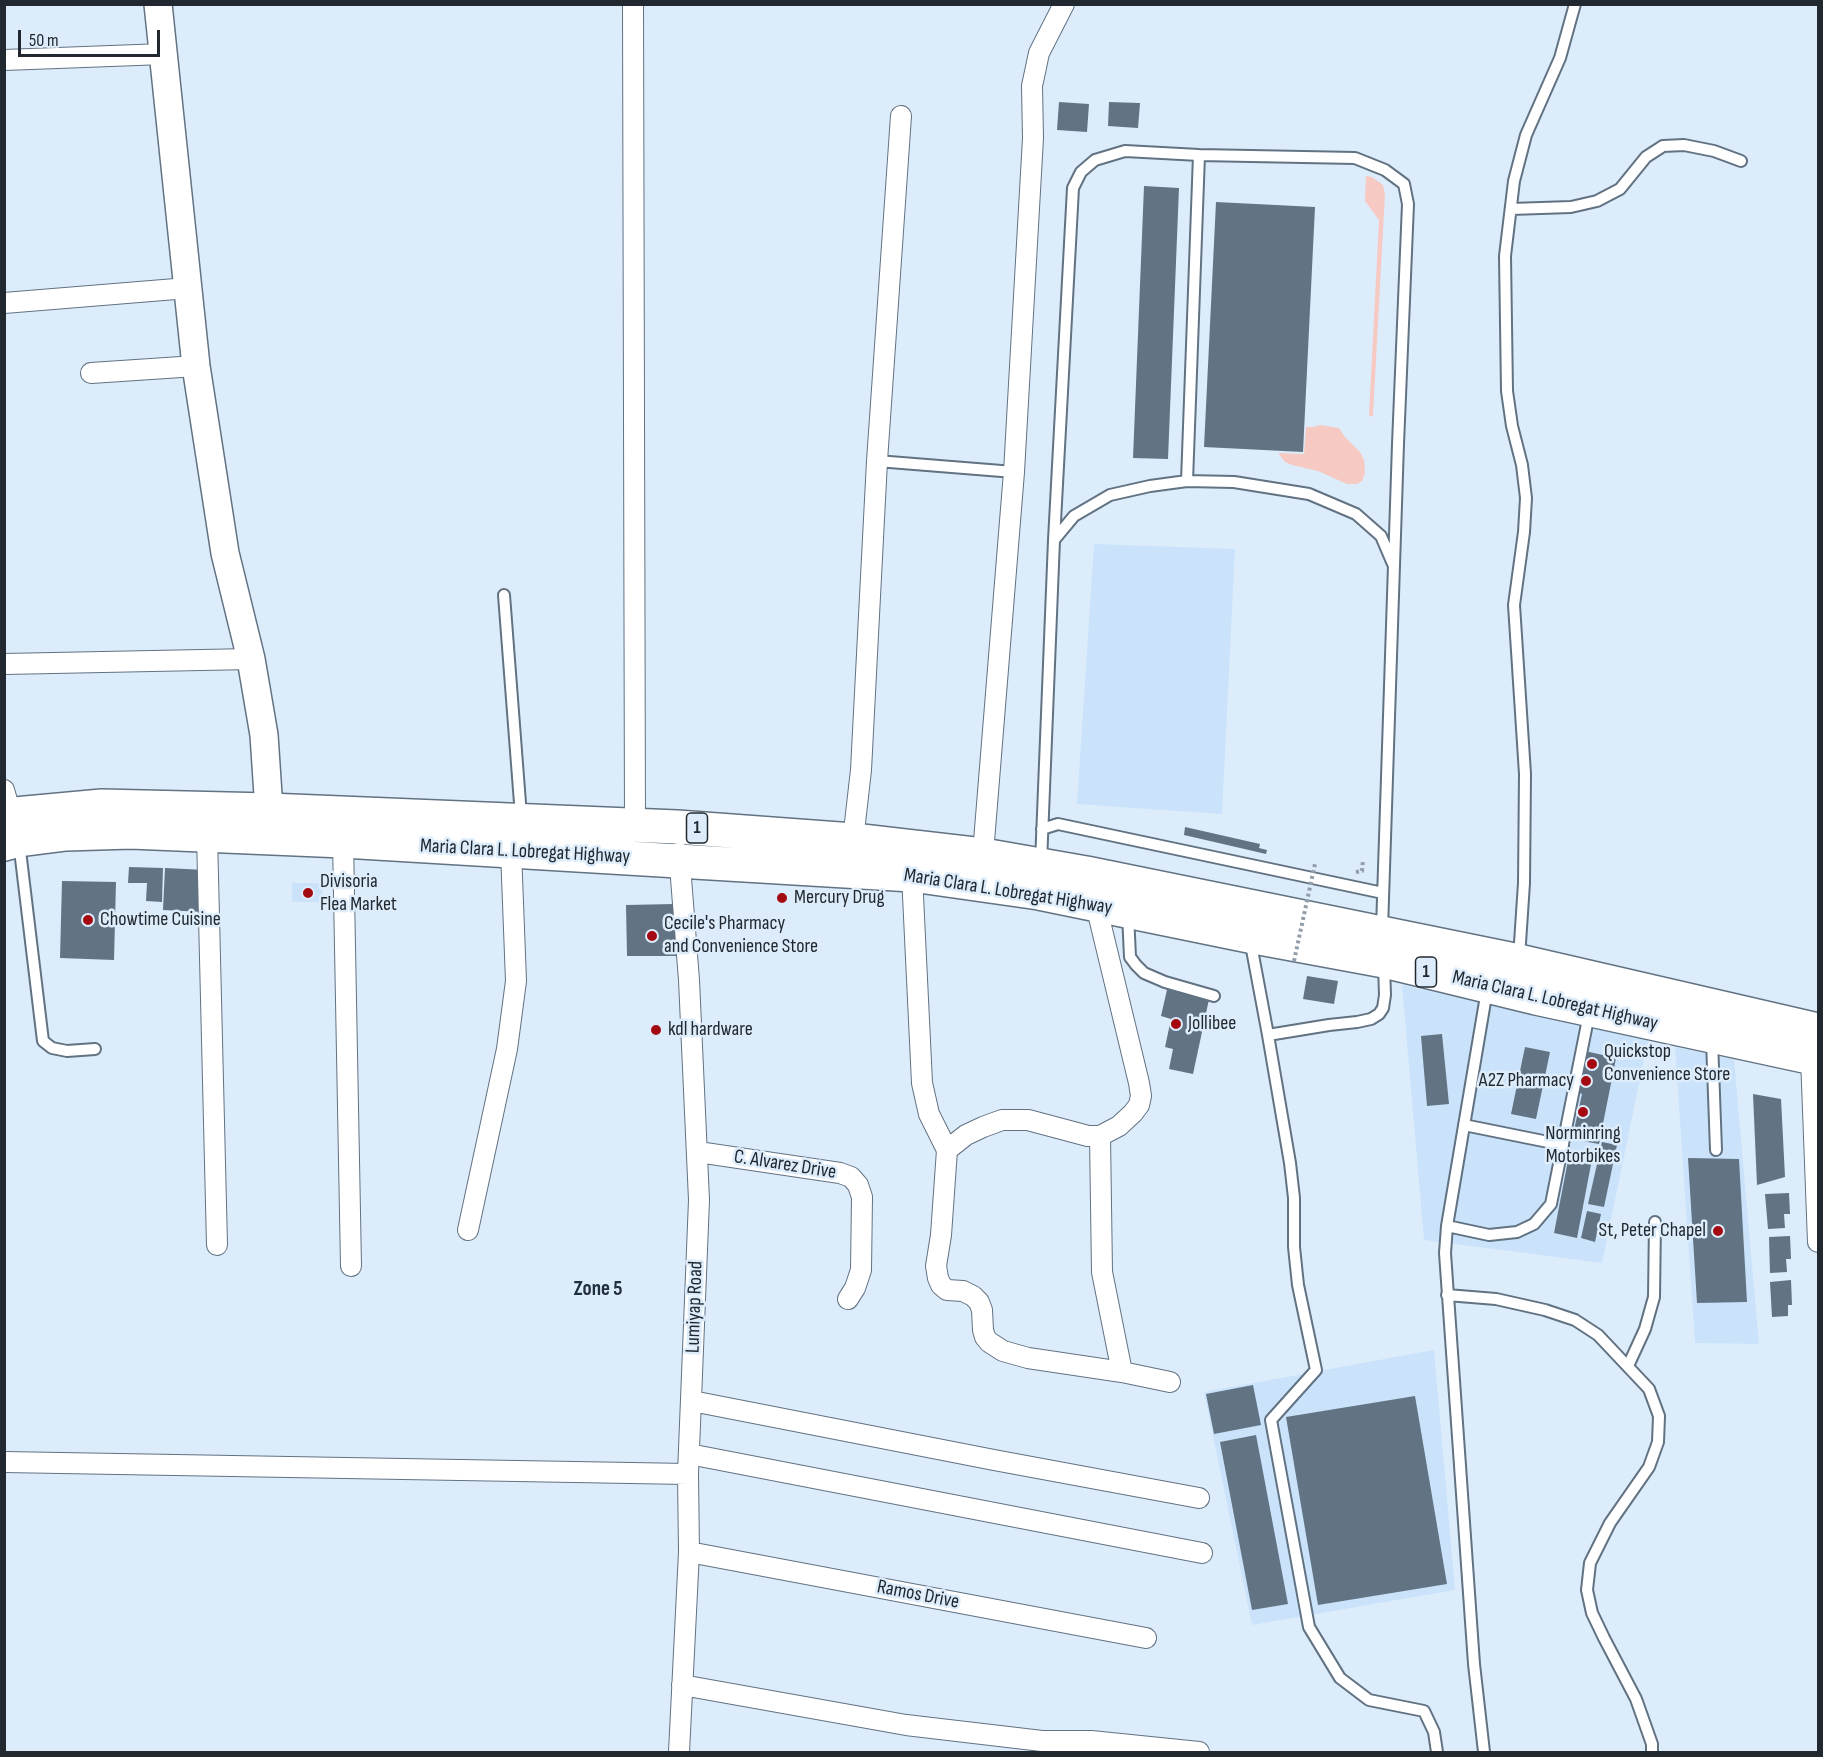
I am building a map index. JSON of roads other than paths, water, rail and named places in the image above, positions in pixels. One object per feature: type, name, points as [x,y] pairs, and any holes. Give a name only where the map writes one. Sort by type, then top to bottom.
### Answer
[{"type":"highway","name":"Maria Clara L. Lobregat Highway","points":[[9,821],[102,806],[269,823],[521,821],[677,827],[853,840],[982,869],[1383,947],[1487,986],[1712,1036],[1815,1044]]},
{"type":"highway","name":"Maria Clara L. Lobregat Highway","points":[[9,821],[66,834],[131,832],[207,835],[269,823],[343,841],[912,874],[982,869]]},
{"type":"highway","name":"Maria Clara L. Lobregat Highway","points":[[1040,879],[1096,905],[1249,936],[1519,961],[1815,1044]]},
{"type":"street","points":[[158,4],[196,366],[225,553],[251,659],[264,735],[269,823]]},
{"type":"street","points":[[633,4],[635,825]]},
{"type":"street","points":[[982,869],[1014,472],[1033,138],[1032,86],[1039,53],[1064,4]]},
{"type":"street","points":[[4,60],[164,54]]},
{"type":"street","points":[[853,840],[861,770],[877,461],[901,116]]},
{"type":"street","points":[[4,303],[188,288]]},
{"type":"street","points":[[91,373],[196,366]]},
{"type":"street","points":[[4,664],[251,659]]},
{"type":"street","name":"Lumiyap Road","points":[[677,827],[689,980],[699,1200],[688,1474],[689,1552],[679,1752]]},
{"type":"street","points":[[207,835],[217,1245]]},
{"type":"street","points":[[343,841],[351,1266]]},
{"type":"street","points":[[468,1230],[507,1049],[516,981],[511,851]]},
{"type":"street","points":[[912,874],[922,1083],[929,1114],[946,1150],[941,1235],[936,1266],[941,1285],[947,1290],[963,1291],[979,1302],[985,1337],[1003,1351],[1028,1358],[1122,1372],[1170,1382]]},
{"type":"street","points":[[946,1150],[966,1135],[1002,1120],[1028,1120],[1088,1136],[1100,1136],[1119,1126],[1139,1106],[1141,1096],[1135,1062],[1096,905]]},
{"type":"street","points":[[1815,1044],[1818,1242]]},
{"type":"street","points":[[1100,1136],[1102,1272],[1122,1372]]},
{"type":"street","name":"C. Alvarez Drive","points":[[698,1152],[840,1173],[851,1177],[858,1185],[862,1197],[861,1270],[855,1288],[848,1299]]},
{"type":"street","points":[[692,1401],[1199,1498]]},
{"type":"street","points":[[689,1454],[1202,1553]]},
{"type":"street","points":[[4,1462],[688,1474]]},
{"type":"street","name":"Ramos Drive","points":[[689,1552],[1146,1638]]},
{"type":"street","points":[[682,1685],[1041,1747],[1091,1741],[1199,1752]]},
{"type":"lane","points":[[1519,961],[1524,883],[1525,774],[1514,605],[1524,532],[1526,498],[1522,465],[1512,426],[1507,391],[1505,256],[1514,181],[1526,135],[1560,58],[1575,4]]},
{"type":"lane","points":[[1511,209],[1571,207],[1597,201],[1620,189],[1646,157],[1663,146],[1684,145],[1714,151],[1741,161]]},
{"type":"lane","points":[[1040,879],[1054,540],[1073,188],[1081,172],[1095,160],[1125,151],[1355,158],[1385,170],[1404,184],[1408,204],[1383,893],[1386,995],[1383,1008],[1371,1019],[1269,1035]]},
{"type":"lane","points":[[1187,481],[1199,155]]},
{"type":"lane","points":[[877,461],[1014,472]]},
{"type":"lane","points":[[1054,540],[1074,516],[1110,495],[1187,481],[1234,482],[1309,494],[1356,514],[1381,536],[1394,566]]},
{"type":"lane","points":[[504,595],[521,821]]},
{"type":"lane","points":[[9,821],[43,1041],[52,1048],[67,1051],[95,1049]]},
{"type":"lane","points":[[1042,829],[1058,824],[1383,893]]},
{"type":"lane","points":[[1128,912],[1130,957],[1136,966],[1144,973],[1165,982],[1214,996]]},
{"type":"lane","points":[[1249,936],[1269,1035],[1290,1163],[1298,1285],[1316,1370],[1270,1420],[1309,1627],[1340,1678],[1369,1700],[1424,1711],[1434,1732],[1437,1752]]},
{"type":"lane","points":[[1484,1752],[1474,1664],[1444,1252],[1487,986]]},
{"type":"lane","points":[[1447,1226],[1489,1235],[1518,1233],[1534,1224],[1551,1204],[1590,1010]]},
{"type":"lane","points":[[1712,1036],[1716,1150]]},
{"type":"lane","points":[[1464,1125],[1563,1145]]},
{"type":"lane","points":[[1628,1366],[1645,1329],[1654,1297],[1655,1222]]},
{"type":"lane","points":[[1447,1295],[1496,1299],[1545,1310],[1575,1320],[1598,1335],[1649,1389],[1659,1416],[1659,1442],[1649,1467],[1610,1523],[1590,1563],[1587,1590],[1592,1613],[1636,1699],[1652,1744],[1652,1752]]},
{"type":"place","name":"Divisoria Flea Market","points":[[308,893]]},
{"type":"place","name":"Mercury Drug","points":[[782,898]]},
{"type":"place","name":"Chowtime Cuisine","points":[[88,920]]},
{"type":"place","name":"Cecile's Pharmacy and Convenience Store","points":[[652,936]]},
{"type":"place","name":"Jollibee","points":[[1176,1024]]},
{"type":"place","name":"kdl hardware","points":[[656,1030]]},
{"type":"place","name":"Quickstop Convenience Store","points":[[1592,1064]]},
{"type":"place","name":"A2Z Pharmacy","points":[[1586,1081]]},
{"type":"place","name":"Norminring Motorbikes","points":[[1583,1112]]},
{"type":"place","name":"St, Peter Chapel","points":[[1718,1231]]},
{"type":"district","name":"Zone 5","points":[[598,1290]]}]
